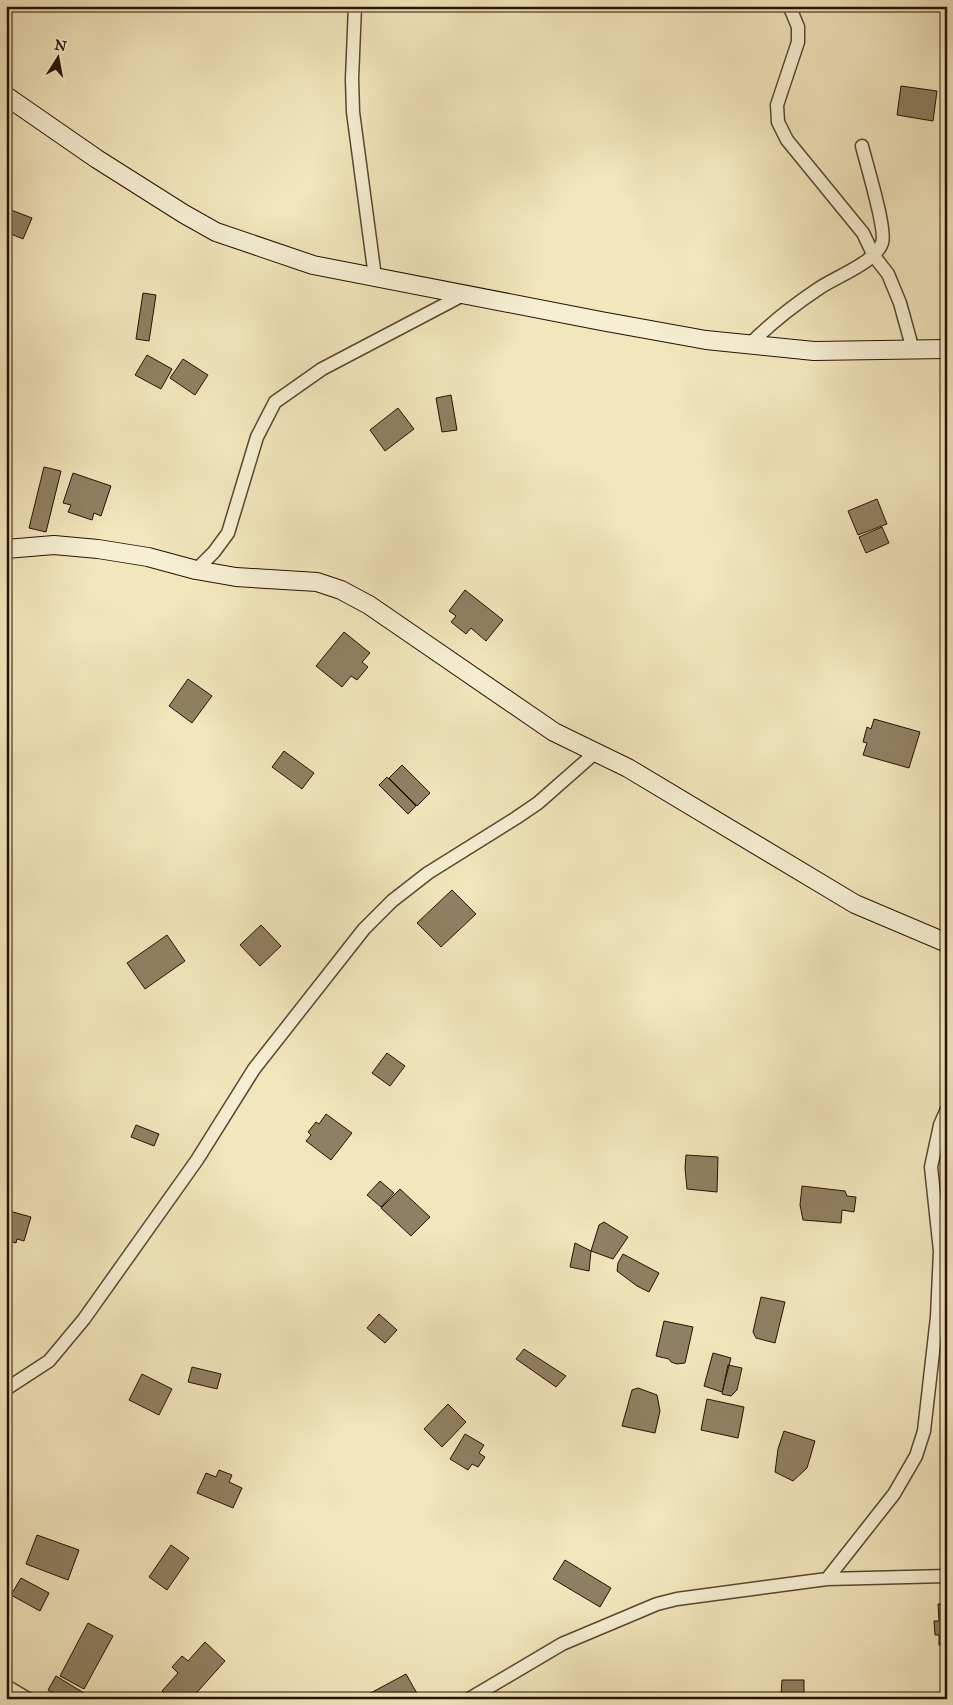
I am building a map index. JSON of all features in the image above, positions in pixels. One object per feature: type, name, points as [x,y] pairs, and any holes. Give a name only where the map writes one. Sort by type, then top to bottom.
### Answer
[{"type":"street","points":[[355,6],[352,79],[353,112],[375,277]]},
{"type":"street","points":[[788,6],[798,27],[798,42],[777,105],[778,122],[787,140],[863,233],[874,256],[888,274],[900,303],[913,350]]},
{"type":"street","points":[[6,96],[97,158],[184,214],[216,232],[314,265],[706,340],[814,351],[947,349]]},
{"type":"street","points":[[750,344],[773,321],[819,288],[874,256],[883,242],[882,226],[862,146]]},
{"type":"street","points":[[196,570],[214,552],[228,532],[257,437],[275,402],[322,369],[463,295]]},
{"type":"street","points":[[6,548],[54,545],[98,549],[148,557],[196,570],[236,577],[317,582],[341,590],[369,605],[554,732],[628,768],[855,904],[947,943]]},
{"type":"street","points":[[6,1389],[50,1361],[84,1318],[197,1160],[254,1069],[364,929],[392,901],[428,873],[516,818],[538,802],[596,752]]},
{"type":"street","points":[[827,1578],[894,1494],[916,1456],[924,1431],[938,1317],[940,1251],[931,1167],[940,1125],[947,1109]]},
{"type":"street","points":[[469,1699],[562,1644],[657,1604],[678,1599],[827,1578],[947,1576]]},
{"type":"street","points":[[6,1686],[28,1699]]},
{"type":"building","points":[[901,86],[937,91],[933,121],[897,115]]},
{"type":"building","points":[[6,208],[32,218],[23,239],[6,232]]},
{"type":"building","points":[[143,293],[156,295],[149,341],[136,339]]},
{"type":"building","points":[[147,355],[172,369],[161,389],[135,375]]},
{"type":"building","points":[[183,359],[208,375],[195,395],[170,378]]},
{"type":"building","points":[[451,395],[457,430],[442,432],[436,398]]},
{"type":"building","points":[[398,408],[414,429],[385,451],[370,430]]},
{"type":"building","points":[[44,467],[61,471],[46,532],[29,528]]},
{"type":"building","points":[[73,473],[111,486],[101,516],[94,513],[92,520],[68,512],[71,505],[63,503]]},
{"type":"building","points":[[877,499],[887,524],[858,535],[848,511]]},
{"type":"building","points":[[882,527],[889,543],[866,553],[859,537]]},
{"type":"building","points":[[465,590],[503,620],[486,641],[471,628],[466,634],[451,622],[456,616],[449,611]]},
{"type":"building","points":[[344,632],[370,653],[362,662],[368,667],[357,680],[351,676],[342,687],[316,666]]},
{"type":"building","points":[[188,679],[212,696],[192,723],[169,706]]},
{"type":"building","points":[[874,719],[920,732],[909,768],[863,755],[867,743],[863,742],[867,727],[871,729]]},
{"type":"building","points":[[284,751],[314,773],[302,789],[272,767]]},
{"type":"building","points":[[402,765],[430,793],[417,806],[389,778]]},
{"type":"building","points":[[387,777],[416,806],[408,814],[379,785]]},
{"type":"building","points":[[452,890],[476,914],[441,947],[417,923]]},
{"type":"building","points":[[261,925],[281,946],[260,966],[240,945]]},
{"type":"building","points":[[167,935],[185,961],[145,989],[127,963]]},
{"type":"building","points":[[387,1053],[405,1066],[390,1086],[372,1073]]},
{"type":"building","points":[[326,1114],[352,1133],[331,1160],[306,1141],[311,1135],[308,1132],[316,1122],[319,1124]]},
{"type":"building","points":[[136,1125],[159,1134],[154,1146],[131,1137]]},
{"type":"building","points":[[686,1155],[718,1157],[717,1192],[687,1189]]},
{"type":"building","points":[[380,1181],[394,1193],[381,1207],[367,1195]]},
{"type":"building","points":[[802,1186],[845,1191],[847,1196],[856,1197],[854,1212],[842,1210],[841,1223],[803,1220],[800,1205]]},
{"type":"building","points":[[400,1189],[430,1217],[411,1236],[381,1208]]},
{"type":"building","points":[[6,1210],[31,1217],[24,1241],[17,1239],[16,1243],[6,1240]]},
{"type":"building","points":[[604,1222],[628,1237],[613,1259],[591,1251],[599,1225]]},
{"type":"building","points":[[575,1243],[591,1251],[589,1271],[570,1267]]},
{"type":"building","points":[[623,1254],[659,1273],[649,1292],[637,1286],[617,1271],[618,1263]]},
{"type":"building","points":[[761,1297],[785,1302],[775,1343],[756,1338],[753,1332]]},
{"type":"building","points":[[379,1314],[397,1330],[385,1343],[367,1328]]},
{"type":"building","points":[[664,1321],[693,1327],[685,1363],[677,1364],[669,1359],[656,1356]]},
{"type":"building","points":[[524,1349],[566,1376],[556,1387],[516,1359]]},
{"type":"building","points":[[713,1353],[731,1358],[722,1392],[704,1386]]},
{"type":"building","points":[[728,1365],[742,1368],[737,1390],[731,1396],[722,1394]]},
{"type":"building","points":[[192,1367],[221,1374],[217,1389],[188,1382]]},
{"type":"building","points":[[142,1374],[172,1389],[159,1415],[129,1400]]},
{"type":"building","points":[[638,1388],[657,1395],[660,1411],[655,1433],[622,1426],[632,1390]]},
{"type":"building","points":[[707,1399],[744,1407],[738,1438],[701,1430]]},
{"type":"building","points":[[448,1404],[466,1422],[442,1447],[424,1429]]},
{"type":"building","points":[[784,1431],[815,1441],[807,1468],[793,1481],[775,1472],[778,1449]]},
{"type":"building","points":[[465,1434],[484,1445],[479,1453],[485,1457],[478,1467],[472,1464],[468,1470],[450,1459]]},
{"type":"building","points":[[219,1470],[232,1475],[229,1482],[242,1488],[233,1508],[197,1493],[206,1473],[216,1477]]},
{"type":"building","points":[[37,1535],[79,1550],[68,1580],[26,1564]]},
{"type":"building","points":[[171,1545],[189,1558],[167,1590],[149,1577]]},
{"type":"building","points":[[565,1560],[611,1588],[600,1607],[553,1579]]},
{"type":"building","points":[[21,1578],[49,1593],[40,1611],[11,1595]]},
{"type":"building","points":[[938,1604],[947,1604],[947,1645],[939,1645],[939,1635],[935,1635],[934,1621],[939,1621]]},
{"type":"building","points":[[88,1623],[113,1636],[84,1689],[60,1676]]},
{"type":"building","points":[[205,1642],[225,1661],[191,1699],[171,1699],[162,1691],[178,1673],[172,1667],[182,1656],[188,1661]]},
{"type":"building","points":[[406,1674],[419,1697],[416,1699],[367,1699],[365,1696]]},
{"type":"building","points":[[56,1676],[89,1696],[87,1699],[62,1699],[48,1690]]},
{"type":"building","points":[[782,1680],[804,1680],[804,1696],[781,1695]]}]
